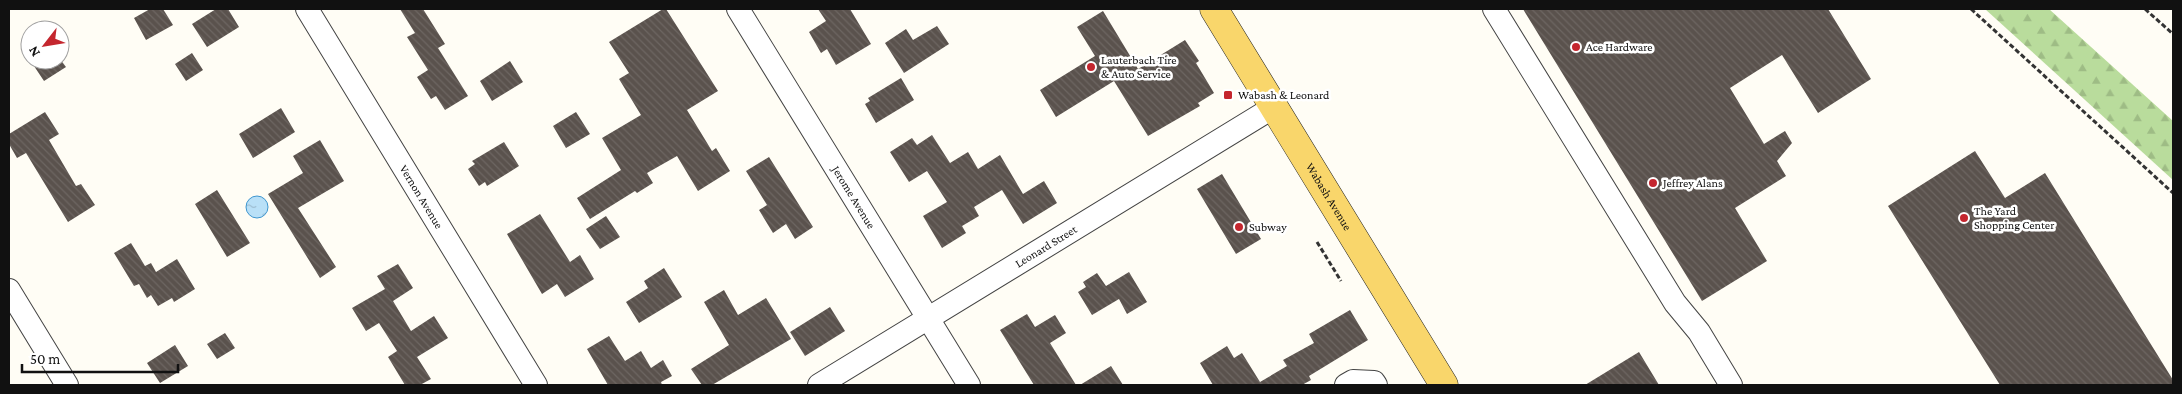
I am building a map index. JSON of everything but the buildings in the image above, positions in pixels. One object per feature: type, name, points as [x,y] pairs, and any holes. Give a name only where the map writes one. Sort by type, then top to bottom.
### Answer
[{"type":"main road","name":"Wabash Avenue","points":[[1214,9],[1444,385]]},
{"type":"street","name":"Vernon Avenue","points":[[307,9],[536,385]]},
{"type":"street","name":"Jerome Avenue","points":[[738,9],[969,385]]},
{"type":"street","points":[[1494,9],[1675,303],[1698,332],[1731,385]]},
{"type":"street","name":"Leonard Street","points":[[819,385],[1274,107]]},
{"type":"street","points":[[9,290],[67,385]]},
{"type":"street","points":[[1346,385],[1354,381],[1374,382],[1376,385]]},
{"type":"path","points":[[1971,9],[2173,193]]},
{"type":"path","points":[[2145,9],[2173,34]]},
{"type":"path","points":[[1317,242],[1341,282]]},
{"type":"green space","points":[[1985,9],[2049,9],[2173,121],[2173,180]]},
{"type":"water","points":[[257,196],[265,199],[268,207],[265,215],[257,218],[249,215],[246,207],[249,199]]},
{"type":"place","name":"Ace Hardware","points":[[1576,47]]},
{"type":"place","name":"Lauterbach Tire & Auto Service","points":[[1091,67]]},
{"type":"place","name":"Wabash & Leonard","points":[[1228,95]]},
{"type":"place","name":"Jeffrey Alans","points":[[1653,183]]},
{"type":"place","name":"The Yard Shopping Center","points":[[1964,218]]},
{"type":"place","name":"Subway","points":[[1239,227]]}]
